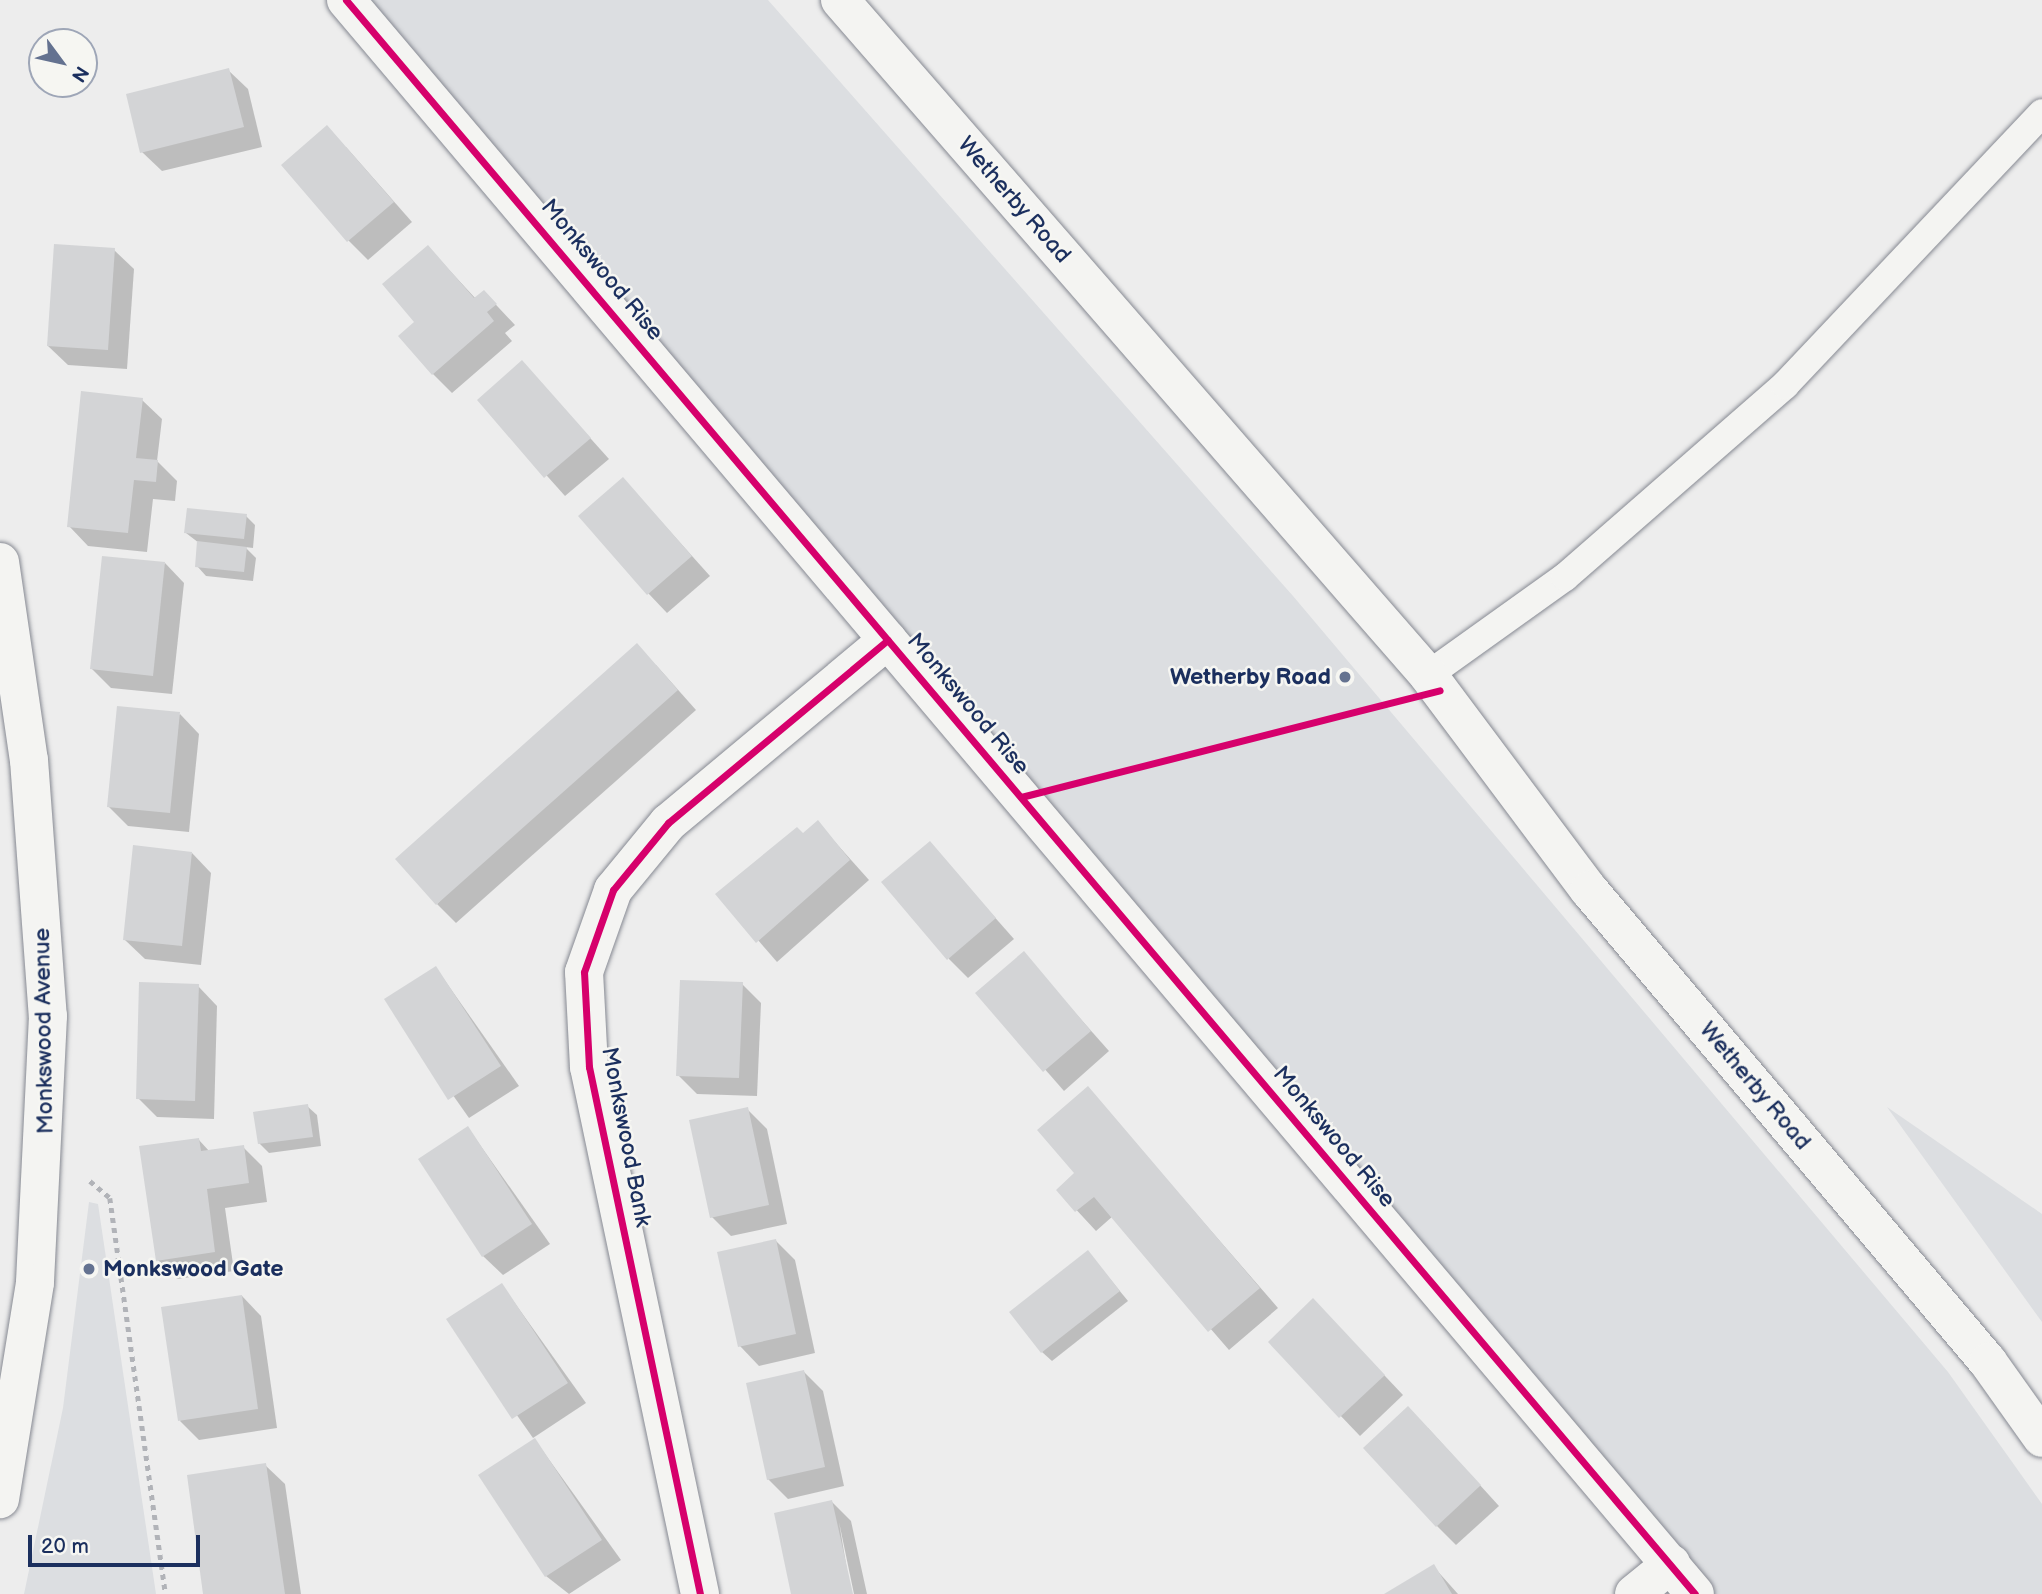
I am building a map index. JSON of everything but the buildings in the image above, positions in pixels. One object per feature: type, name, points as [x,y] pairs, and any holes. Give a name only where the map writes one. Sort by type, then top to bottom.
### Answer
[{"type":"street","name":"Monkswood Rise","points":[[346,0],[1695,1594]]},
{"type":"street","name":"Wetherby Road","points":[[840,0],[1428,674],[1589,890],[1988,1362],[2042,1438]]},
{"type":"street","name":"Monkswood Avenue","points":[[0,562],[4,628],[40,887],[48,1016],[47,1141],[33,1297],[0,1499]]},
{"type":"street","name":"Monkswood Bank","points":[[700,1594],[589,1067],[584,972],[613,890],[668,823],[888,640]]},
{"type":"street","points":[[1634,1594],[1671,1564]]},
{"type":"lane","points":[[1428,674],[1565,577],[1785,385],[2042,113]]},
{"type":"path","points":[[47,1141],[110,1198],[166,1594]]},
{"type":"shaded area","points":[[346,0],[768,0],[1293,596],[1948,1372],[2042,1504],[2042,1594],[1695,1594]]},
{"type":"shaded area","points":[[1887,1107],[2042,1214],[2042,1322]]},
{"type":"shaded area","points":[[89,1202],[98,1204],[156,1594],[24,1594],[63,1408]]},
{"type":"cycle path","points":[[346,0],[1695,1594]]},
{"type":"cycle path","points":[[700,1594],[589,1067],[584,972],[613,890],[668,823],[888,640]]},
{"type":"cycle path","points":[[1021,797],[1440,690]]},
{"type":"place","name":"Wetherby Road","points":[[1345,677]]},
{"type":"place","name":"Monkswood Gate","points":[[89,1269]]}]
